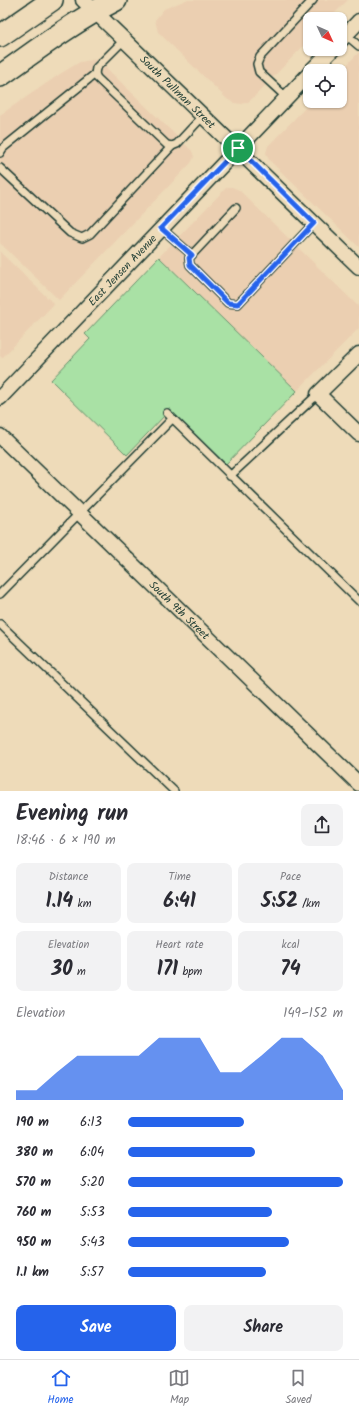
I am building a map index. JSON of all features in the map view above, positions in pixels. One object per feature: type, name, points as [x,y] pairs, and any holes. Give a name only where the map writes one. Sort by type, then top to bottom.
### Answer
[{"type":"main road","points":[[0,36],[52,0]]},
{"type":"main road","points":[[0,76],[67,29],[89,6],[116,0]]},
{"type":"street","name":"South Pullman Street","points":[[89,6],[238,148],[359,267]]},
{"type":"street","points":[[347,34],[359,22]]},
{"type":"street","name":"East Jensen Avenue","points":[[319,64],[326,56]]},
{"type":"street","name":"East Jensen Avenue","points":[[0,398],[303,80]]},
{"type":"street","points":[[359,354],[318,394],[359,434]]},
{"type":"street","name":"South 9th Street","points":[[0,436],[359,784]]},
{"type":"lane","points":[[286,97],[259,72],[257,64],[260,58],[313,0]]},
{"type":"lane","points":[[124,40],[96,68],[95,74],[97,78],[168,145],[172,146]]},
{"type":"lane","points":[[347,40],[359,46]]},
{"type":"lane","points":[[0,153],[3,148],[95,74]]},
{"type":"lane","points":[[0,168],[70,233],[82,238],[90,234],[172,146],[176,144],[203,116]]},
{"type":"lane","points":[[236,208],[189,258],[190,265],[228,303],[238,304],[314,223]]},
{"type":"lane","points":[[161,228],[192,255]]},
{"type":"lane","points":[[230,476],[318,394]]},
{"type":"lane","points":[[167,413],[359,601]]},
{"type":"lane","points":[[0,594],[172,419]]},
{"type":"lane","points":[[0,624],[174,791]]},
{"type":"shaded area","points":[[186,0],[348,0],[336,12],[303,12],[303,46],[253,98],[242,104],[234,103],[227,99],[158,32],[155,20],[164,9]]},
{"type":"shaded area","points":[[359,52],[359,247],[269,160],[266,153],[268,146],[305,108],[347,108],[347,65]]},
{"type":"shaded area","points":[[97,59],[192,151],[194,157],[191,163],[59,300],[0,243],[0,115],[80,62]]},
{"type":"shaded area","points":[[228,187],[239,190],[359,307],[359,328],[297,391],[159,257]]},
{"type":"shaded area","points":[[0,252],[54,304],[2,358],[0,356]]},
{"type":"green space","points":[[159,257],[297,391],[222,468],[167,413],[127,455],[51,380],[90,339],[85,334]]},
{"type":"route","points":[[238,148],[314,223],[238,304],[228,303],[190,265],[189,258],[192,255],[161,228],[238,148]]}]
